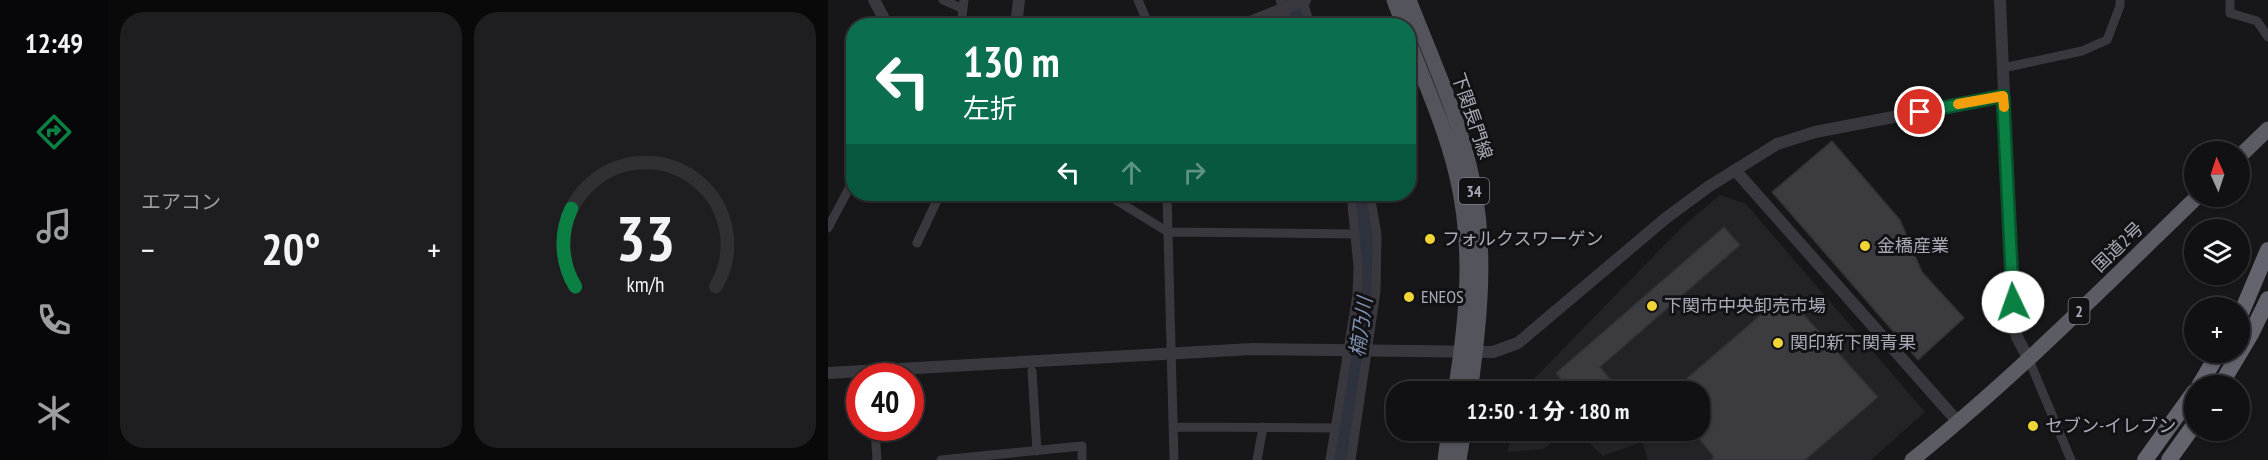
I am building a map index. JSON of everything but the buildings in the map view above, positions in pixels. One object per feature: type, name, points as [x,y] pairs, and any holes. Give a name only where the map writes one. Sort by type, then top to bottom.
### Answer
[{"type":"highway","points":[[2250,146],[2268,129]]},
{"type":"highway","name":"国道2号","points":[[1912,460],[2029,360],[2187,207]]},
{"type":"highway","points":[[2248,297],[2268,250]]},
{"type":"highway","points":[[2227,375],[2251,334],[2268,299]]},
{"type":"highway","points":[[2145,460],[2184,407]]},
{"type":"highway","name":"国道2号","points":[[1920,460],[1958,422]]},
{"type":"highway","points":[[2169,460],[2184,439]]},
{"type":"main road","points":[[1394,0],[1401,18]]},
{"type":"main road","name":"下関長門線","points":[[1409,0],[1452,109],[1473,182],[1482,258],[1469,352],[1459,381]]},
{"type":"main road","name":"下関長門線","points":[[1416,60],[1450,151],[1464,214],[1470,381]]},
{"type":"main road","points":[[1445,460],[1448,441]]},
{"type":"main road","points":[[1459,460],[1462,441]]},
{"type":"street","points":[[874,0],[884,18]]},
{"type":"street","points":[[943,0],[963,4]]},
{"type":"street","points":[[1017,18],[1019,0]]},
{"type":"street","points":[[1138,0],[1146,18]]},
{"type":"street","points":[[2000,0],[2013,325],[2071,460]]},
{"type":"street","points":[[2003,68],[2082,51],[2107,40],[2120,6],[2120,0]]},
{"type":"street","points":[[2229,0],[2230,13],[2257,21],[2268,37]]},
{"type":"street","points":[[1256,18],[1283,5],[1303,1],[1308,18]]},
{"type":"street","points":[[924,370],[1252,349],[1493,352],[1518,343],[1666,218],[1777,144],[1815,132],[2003,96]]},
{"type":"street","points":[[1735,170],[1958,422]]},
{"type":"street","points":[[828,228],[846,194]]},
{"type":"street","points":[[917,243],[937,201]]},
{"type":"street","points":[[1117,201],[1168,232],[1354,234]]},
{"type":"street","points":[[1167,201],[1174,460]]},
{"type":"street","points":[[1330,460],[1357,295],[1358,267],[1352,201]]},
{"type":"street","points":[[1351,460],[1376,291],[1376,220],[1372,201]]},
{"type":"street","points":[[1032,371],[1037,451]]},
{"type":"street","points":[[828,373],[846,373]]},
{"type":"street","points":[[1173,427],[1335,428]]},
{"type":"street","points":[[1257,460],[1263,427]]},
{"type":"street","points":[[876,441],[877,460]]},
{"type":"street","points":[[941,460],[977,459],[1082,446],[1082,460]]},
{"type":"shaded area","points":[[1720,195],[1746,204],[1925,412],[1871,460],[1648,460],[1642,442],[1603,456],[1587,441],[1710,441],[1710,381],[1532,381],[1682,227]]},
{"type":"shaded area","points":[[1510,441],[1555,441],[1543,449],[1508,452]]},
{"type":"waterway","name":"楠乃川","points":[[1290,0],[1297,18]]},
{"type":"waterway","name":"楠乃川","points":[[1340,460],[1367,290],[1366,242],[1361,201]]},
{"type":"slow traffic","points":[[1958,104],[2003,96],[2004,107]]},
{"type":"place","name":"フォルクスワーゲン","points":[[1430,239]]},
{"type":"place","name":"金橋産業","points":[[1865,246]]},
{"type":"place","name":"ENEOS","points":[[1409,297]]},
{"type":"place","name":"下関市中央卸売市場","points":[[1652,306]]},
{"type":"place","name":"関印新下関青果","points":[[1778,343]]},
{"type":"place","name":"セブン-イレブン","points":[[2033,426]]},
{"type":"route","points":[[1920,112],[2003,96],[2013,302]]}]
